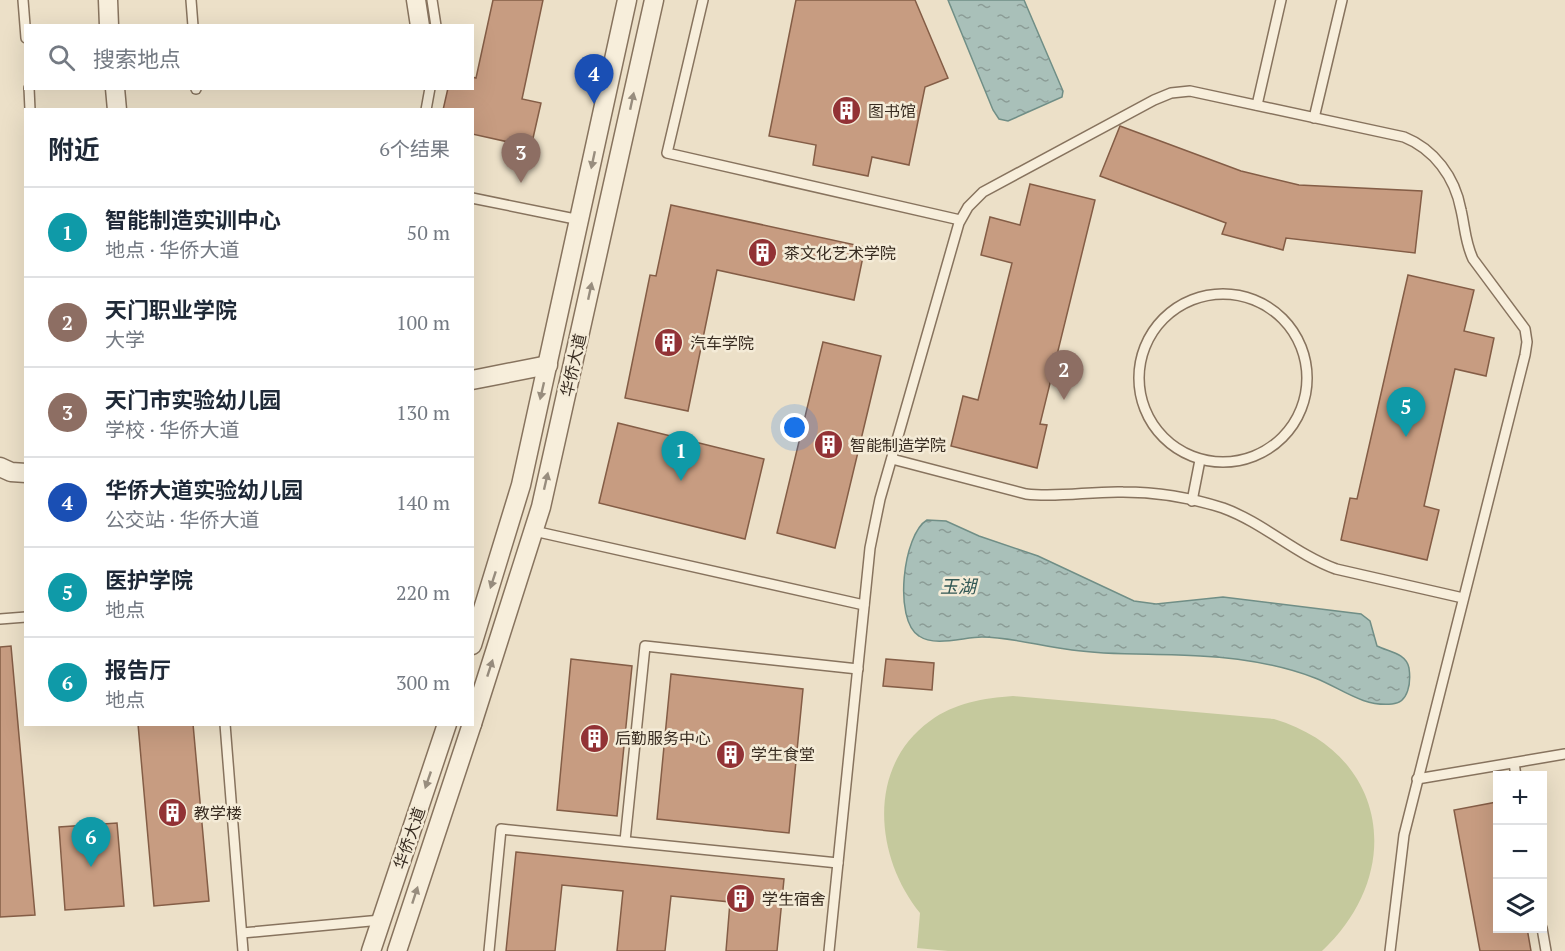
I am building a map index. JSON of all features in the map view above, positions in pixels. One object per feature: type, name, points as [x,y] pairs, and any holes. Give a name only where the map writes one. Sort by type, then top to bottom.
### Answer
[{"type":"street","points":[[108,0],[109,24]]},
{"type":"street","points":[[416,0],[420,24]]},
{"type":"street","name":"华侨大道","points":[[474,639],[509,530],[548,365],[627,0]]},
{"type":"street","name":"华侨大道","points":[[474,718],[534,531],[654,0]]},
{"type":"street","points":[[114,90],[117,108]]},
{"type":"street","points":[[474,380],[548,365]]},
{"type":"street","points":[[0,467],[11,472],[24,473]]},
{"type":"street","name":"华侨大道","points":[[371,951],[446,726]]},
{"type":"street","name":"华侨大道","points":[[397,951],[471,726]]},
{"type":"lane","points":[[23,0],[25,24]]},
{"type":"lane","points":[[191,0],[193,24]]},
{"type":"lane","points":[[432,0],[436,24]]},
{"type":"lane","points":[[703,0],[667,153],[960,220]]},
{"type":"lane","points":[[1257,105],[1281,0]]},
{"type":"lane","points":[[1314,118],[1342,0]]},
{"type":"lane","points":[[29,90],[30,108]]},
{"type":"lane","points":[[426,108],[430,90]]},
{"type":"lane","points":[[830,951],[870,548],[892,459],[960,220],[968,207],[983,192],[1171,93],[1190,91],[1404,137],[1419,143],[1434,156],[1457,192],[1467,246],[1473,259],[1525,329],[1527,342],[1525,355],[1417,779],[1399,860],[1390,951]]},
{"type":"lane","points":[[474,198],[580,220]]},
{"type":"lane","points":[[1231,294],[1258,302],[1281,317],[1298,340],[1307,366],[1306,394],[1296,421],[1279,442],[1255,457],[1228,463],[1200,460],[1175,448],[1155,428],[1143,404],[1139,376],[1144,349],[1158,325],[1178,307],[1204,296],[1231,294]]},
{"type":"lane","points":[[892,459],[1026,495],[1048,497],[1124,492],[1192,501],[1221,508],[1249,519],[1302,555],[1327,566],[1463,598]]},
{"type":"lane","points":[[1192,501],[1200,460]]},
{"type":"lane","points":[[534,531],[864,605]]},
{"type":"lane","points":[[0,619],[24,617]]},
{"type":"lane","points":[[625,841],[645,646],[858,669]]},
{"type":"lane","points":[[225,726],[243,951]]},
{"type":"lane","points":[[1417,779],[1565,754]]},
{"type":"lane","points":[[1514,763],[1515,771]]},
{"type":"lane","points":[[489,951],[501,829],[838,863]]},
{"type":"lane","points":[[242,933],[381,921]]},
{"type":"lane","points":[[1543,933],[1546,951]]},
{"type":"green space","points":[[1013,696],[1274,719],[1312,736],[1341,759],[1361,787],[1372,818],[1374,852],[1366,887],[1349,920],[1322,951],[948,951],[917,948],[920,913],[905,891],[894,866],[887,840],[884,814],[887,787],[895,763],[909,740],[939,715],[970,702]]},
{"type":"water","points":[[948,0],[1024,0],[1063,91],[1062,97],[1008,121],[999,119],[993,110]]},
{"type":"water","name":"玉湖","points":[[927,520],[946,521],[979,536],[1038,556],[1134,601],[1156,604],[1223,597],[1361,614],[1370,621],[1377,646],[1401,656],[1407,663],[1410,674],[1408,691],[1398,703],[1371,703],[1301,673],[1244,660],[1184,655],[1088,652],[993,637],[941,641],[926,639],[919,636],[911,627],[906,613],[904,577],[912,542],[919,528]]},
{"type":"building","points":[[493,0],[543,0],[522,99],[541,103],[531,147],[474,134],[474,108],[443,108],[448,90],[474,90],[474,78],[476,78]]},
{"type":"building","name":"图书馆","points":[[796,0],[915,0],[948,78],[925,87],[909,165],[872,157],[868,176],[813,165],[816,145],[769,136]]},
{"type":"building","points":[[1120,126],[1241,171],[1299,185],[1422,191],[1415,253],[1286,238],[1283,250],[1222,234],[1226,223],[1100,176]]},
{"type":"building","points":[[1030,184],[1095,200],[1040,424],[1047,425],[1037,468],[951,446],[963,396],[978,400],[1012,263],[981,255],[990,217],[1020,225]]},
{"type":"building","points":[[671,205],[865,247],[854,300],[717,270],[688,411],[625,398],[650,275],[656,276]]},
{"type":"building","points":[[1408,275],[1474,290],[1464,331],[1494,338],[1486,376],[1455,369],[1424,506],[1439,510],[1427,560],[1341,540],[1350,498],[1357,499]]},
{"type":"building","name":"智能制造学院","points":[[823,342],[881,356],[835,548],[777,533]]},
{"type":"building","points":[[618,423],[764,459],[745,539],[599,503]]},
{"type":"building","points":[[11,646],[35,915],[0,917],[0,647]]},
{"type":"building","name":"后勤服务中心","points":[[571,659],[632,666],[617,816],[557,810]]},
{"type":"building","points":[[886,659],[934,663],[932,690],[883,686]]},
{"type":"building","name":"学生食堂","points":[[671,674],[803,689],[789,833],[657,819]]},
{"type":"building","name":"教学楼","points":[[138,726],[193,726],[209,901],[154,906]]},
{"type":"building","points":[[1493,803],[1493,933],[1528,933],[1531,951],[1480,951],[1454,810]]},
{"type":"building","points":[[117,823],[124,906],[65,910],[59,827]]},
{"type":"building","name":"学生宿舍","points":[[516,852],[784,879],[777,951],[726,951],[730,902],[671,896],[665,951],[617,951],[623,891],[562,885],[555,951],[506,951]]},
{"type":"place","name":"华侨大道实验幼儿园","points":[[594,104]]},
{"type":"place","name":"图书馆","points":[[847,111]]},
{"type":"place","name":"天门市实验幼儿园","points":[[521,183]]},
{"type":"place","name":"茶文化艺术学院","points":[[763,253]]},
{"type":"place","name":"汽车学院","points":[[669,343]]},
{"type":"place","name":"天门职业学院","points":[[1064,400]]},
{"type":"place","name":"医护学院","points":[[1406,437]]},
{"type":"place","name":"智能制造学院","points":[[829,445]]},
{"type":"place","name":"智能制造实训中心","points":[[681,481]]},
{"type":"place","name":"后勤服务中心","points":[[594,738]]},
{"type":"place","name":"学生食堂","points":[[730,754]]},
{"type":"place","name":"教学楼","points":[[173,813]]},
{"type":"place","name":"报告厅","points":[[91,867]]},
{"type":"place","name":"学生宿舍","points":[[741,899]]}]
